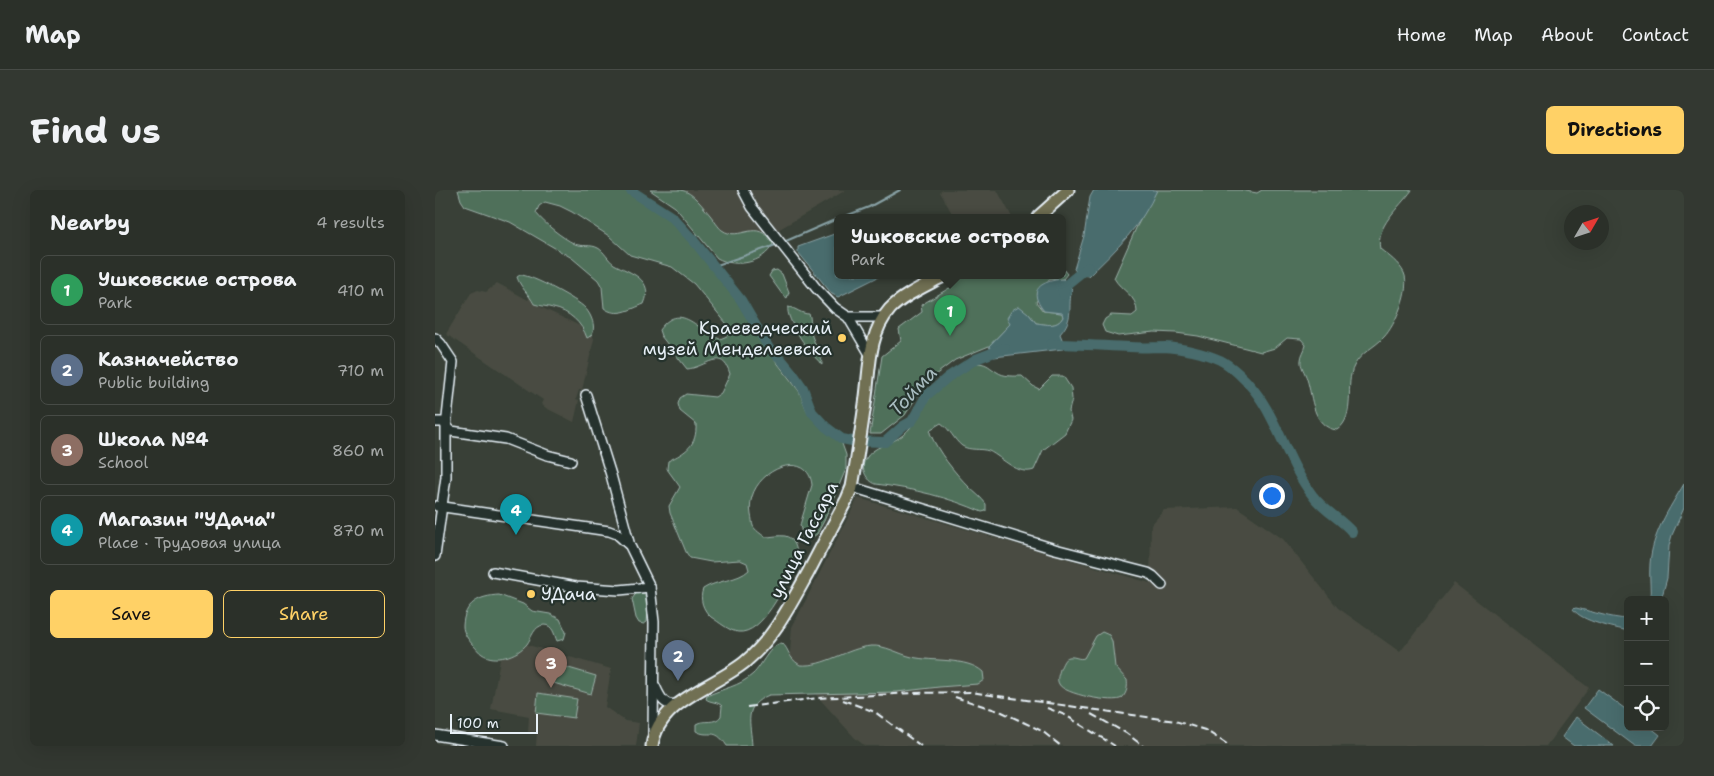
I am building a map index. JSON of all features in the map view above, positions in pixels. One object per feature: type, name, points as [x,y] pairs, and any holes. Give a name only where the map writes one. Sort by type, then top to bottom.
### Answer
[{"type":"main road","points":[[1041,214],[1067,190]]},
{"type":"main road","name":"улица Гассара","points":[[653,741],[666,716],[677,704],[737,668],[753,655],[772,635],[793,600],[852,487],[871,356],[876,334],[884,317],[898,302],[938,279]]},
{"type":"street","points":[[743,190],[752,206],[816,288],[835,308],[849,317],[871,356]]},
{"type":"street","points":[[849,317],[884,317]]},
{"type":"street","points":[[435,338],[453,362],[446,427],[446,477],[438,506],[435,556]]},
{"type":"street","points":[[586,395],[611,475],[630,546],[650,587],[654,622],[653,741]]},
{"type":"street","points":[[435,422],[443,422],[451,431],[506,440],[571,462]]},
{"type":"street","points":[[852,487],[1055,549],[1148,573],[1162,585]]},
{"type":"street","points":[[438,506],[609,531],[617,534],[630,546]]},
{"type":"street","points":[[493,572],[576,587],[619,590],[650,587]]},
{"type":"street","points":[[654,683],[664,702],[677,704]]},
{"type":"street","points":[[435,735],[504,746]]},
{"type":"shaded area","points":[[668,190],[846,190],[735,255]]},
{"type":"shaded area","points":[[943,190],[997,190],[1010,214],[952,214],[940,192]]},
{"type":"shaded area","points":[[497,283],[528,300],[531,295],[535,297],[532,303],[580,326],[582,331],[593,336],[594,339],[582,390],[579,390],[576,399],[579,400],[574,422],[546,408],[541,404],[543,400],[446,334],[471,293],[478,290],[486,292]]},
{"type":"shaded area","points":[[858,498],[1150,583],[1151,525],[1164,510],[1237,507],[1283,539],[1338,608],[1400,652],[1454,583],[1589,688],[1546,746],[865,746],[855,738],[789,665],[792,627]]},
{"type":"shaded area","points":[[504,638],[611,669],[605,707],[625,721],[639,723],[636,746],[536,746],[537,733],[528,732],[529,716],[491,709]]},
{"type":"green space","points":[[458,190],[624,190],[667,217],[733,289],[749,315],[758,338],[799,391],[807,411],[817,423],[841,441],[846,455],[846,469],[824,521],[817,534],[811,538],[803,538],[800,525],[812,485],[808,473],[800,467],[789,466],[777,469],[766,476],[757,487],[751,500],[753,526],[765,537],[785,536],[789,538],[795,545],[797,554],[795,567],[779,596],[756,626],[747,631],[738,632],[711,617],[706,611],[702,600],[703,589],[744,574],[749,570],[747,563],[740,560],[711,562],[690,558],[670,513],[669,506],[680,487],[667,469],[668,461],[680,455],[689,447],[695,438],[696,432],[696,424],[680,411],[678,404],[680,398],[686,394],[715,397],[721,393],[730,374],[727,366],[718,360],[687,369],[661,336],[659,330],[667,321],[682,318],[689,320],[720,339],[727,336],[730,329],[726,323],[694,284],[672,267],[630,255],[609,236],[572,212],[545,202],[539,206],[536,213],[544,222],[575,244],[598,248],[614,264],[633,274],[644,283],[647,295],[644,304],[624,312],[609,311],[604,308],[602,287],[598,280],[572,258],[510,222],[465,206]]},
{"type":"green space","points":[[650,190],[685,191],[697,200],[722,230],[735,234],[761,232],[773,244],[763,256],[748,262],[732,263],[717,258],[675,207]]},
{"type":"green space","points":[[1157,190],[1240,190],[1257,193],[1262,190],[1412,190],[1389,218],[1379,241],[1380,249],[1397,263],[1404,273],[1406,280],[1404,297],[1397,316],[1388,332],[1360,357],[1354,366],[1351,373],[1347,417],[1337,430],[1329,428],[1318,418],[1301,365],[1301,358],[1306,345],[1301,339],[1287,338],[1275,348],[1261,352],[1198,336],[1176,333],[1154,332],[1118,336],[1105,332],[1102,325],[1105,319],[1111,315],[1132,316],[1137,312],[1132,297],[1114,278],[1137,226]]},
{"type":"green space","points":[[777,270],[782,274],[789,292],[787,298],[769,276],[772,271]]},
{"type":"green space","points":[[520,275],[554,288],[581,304],[590,315],[593,324],[591,336],[587,338],[582,327],[574,318],[564,312],[534,304],[518,281],[517,277]]},
{"type":"green space","points":[[1063,279],[1049,280],[1036,302],[1043,311],[1062,313],[1063,317],[1058,323],[1054,324],[1036,323],[1028,313],[1010,324],[989,346],[955,360],[926,382],[905,415],[881,434],[870,434],[882,356],[901,341],[899,329],[922,312],[921,305],[951,287],[950,280]]},
{"type":"green space","points":[[788,307],[809,314],[811,333],[822,364],[800,337],[788,313]]},
{"type":"green space","points":[[979,363],[987,365],[1003,375],[1022,376],[1039,389],[1052,376],[1063,376],[1071,388],[1072,399],[1069,411],[1071,420],[1065,433],[1043,450],[1034,470],[1022,471],[989,451],[962,446],[941,423],[931,429],[930,433],[933,440],[952,468],[986,504],[986,511],[982,512],[931,494],[876,484],[870,480],[865,474],[863,467],[868,455],[877,448],[903,435],[918,418],[930,398],[939,388],[959,372]]},
{"type":"green space","points":[[637,592],[643,593],[647,603],[647,622],[644,624],[639,623],[636,618],[632,599]]},
{"type":"green space","points":[[499,595],[523,604],[532,611],[550,614],[560,619],[566,632],[564,639],[557,641],[551,628],[544,625],[538,627],[527,644],[512,655],[493,658],[482,654],[465,634],[463,629],[464,618],[474,602],[485,597]]},
{"type":"green space","points":[[1102,632],[1109,635],[1112,641],[1115,667],[1127,680],[1125,694],[1117,700],[1089,697],[1069,691],[1058,682],[1058,676],[1064,660],[1069,657],[1084,658],[1096,636]]},
{"type":"green space","points":[[782,643],[793,659],[800,665],[818,663],[862,647],[876,646],[912,657],[968,664],[983,672],[984,680],[978,684],[897,692],[769,695],[760,699],[751,710],[752,746],[727,746],[719,736],[696,731],[696,724],[713,721],[721,716],[722,706],[706,699],[707,696],[737,685],[748,678],[773,648]]},
{"type":"green space","points":[[555,664],[596,676],[591,694],[550,682]]},
{"type":"green space","points":[[538,693],[577,699],[574,718],[536,713]]},
{"type":"water","points":[[1094,190],[1157,190],[1144,215],[1118,247],[1089,276],[1079,275],[1074,269],[1084,236],[1090,197]]},
{"type":"water","points":[[834,234],[834,279],[874,279],[838,297],[832,294],[798,252],[798,247]]},
{"type":"water","points":[[1063,279],[1072,289],[1069,317],[1065,328],[1060,334],[1064,344],[1063,349],[994,357],[989,346],[1010,324],[1007,318],[1012,310],[1019,306],[1036,323],[1054,324],[1061,320],[1063,317],[1062,313],[1044,311],[1036,297],[1039,288],[1043,284]]},
{"type":"water","points":[[1684,484],[1684,508],[1669,546],[1667,578],[1662,596],[1650,596],[1651,553],[1662,522]]},
{"type":"water","points":[[1576,608],[1624,618],[1624,630],[1590,621],[1577,614],[1573,609]]},
{"type":"water","points":[[1598,689],[1624,708],[1624,731],[1655,731],[1660,735],[1652,746],[1635,746],[1584,708]]},
{"type":"water","points":[[1576,717],[1614,746],[1574,746],[1562,737]]},
{"type":"waterway","name":"Тойма","points":[[630,190],[672,217],[694,241],[741,300],[770,350],[781,359],[803,388],[812,412],[826,427],[842,439],[885,442],[903,426],[912,421],[926,396],[948,377],[976,359],[1005,348]]},
{"type":"waterway","points":[[851,214],[869,207],[900,190]]},
{"type":"waterway","points":[[786,241],[834,220]]},
{"type":"waterway","points":[[714,266],[776,245]]},
{"type":"waterway","name":"Тойма","points":[[1064,295],[1062,288],[1088,267]]},
{"type":"waterway","points":[[1051,344],[1165,347],[1200,353],[1225,363],[1247,382],[1263,402],[1304,484],[1313,496],[1352,532]]},
{"type":"railway","points":[[747,707],[818,698],[970,692],[1175,721],[1205,730],[1230,746]]},
{"type":"railway","points":[[955,697],[1002,712],[1042,731],[1061,746]]},
{"type":"railway","points":[[843,700],[875,712],[921,746]]},
{"type":"railway","points":[[1047,708],[1065,715],[1115,746]]},
{"type":"railway","points":[[1091,714],[1126,733],[1143,746]]},
{"type":"place","name":"Ушковские острова","points":[[950,336]]},
{"type":"place","name":"Краеведческий музей Менделеевска","points":[[842,338]]},
{"type":"place","name":"Магазин \"УДача\"","points":[[516,535]]},
{"type":"place","name":"УДача","points":[[531,594]]},
{"type":"place","name":"Казначейство","points":[[678,681]]},
{"type":"place","name":"Школа №4","points":[[551,688]]}]
